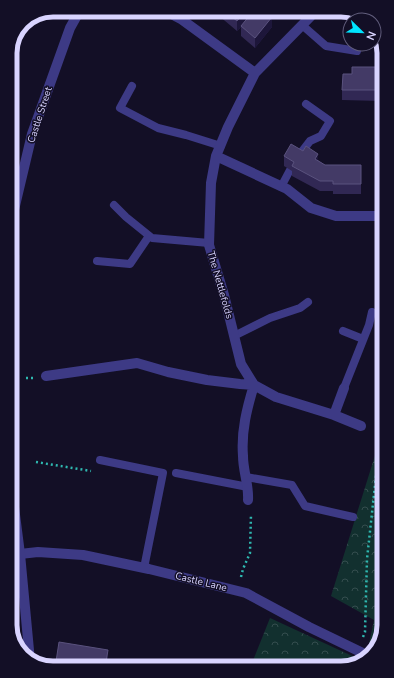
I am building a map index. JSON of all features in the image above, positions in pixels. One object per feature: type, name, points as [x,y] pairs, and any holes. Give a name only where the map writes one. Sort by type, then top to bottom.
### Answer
[{"type":"street","name":"Castle Street","points":[[17,197],[32,134],[70,28],[76,17]]},
{"type":"street","points":[[179,17],[255,73]]},
{"type":"street","name":"The Nettlefolds","points":[[254,385],[241,364],[224,295],[209,245],[211,183],[216,156],[220,146],[255,73],[309,17]]},
{"type":"street","points":[[216,156],[287,189],[311,208],[336,216],[377,216]]},
{"type":"street","name":"The Nettlefolds","points":[[46,376],[137,363],[168,372],[207,380],[254,385],[276,397],[334,415],[361,426]]},
{"type":"street","points":[[248,500],[243,456],[243,430],[254,385]]},
{"type":"street","points":[[334,415],[344,388]]},
{"type":"street","points":[[17,530],[29,652]]},
{"type":"street","name":"Castle Lane","points":[[20,554],[38,552],[83,555],[246,593],[309,627],[363,653]]},
{"type":"lane","points":[[302,25],[326,46],[342,49]]},
{"type":"lane","points":[[132,86],[120,108],[158,128],[220,146]]},
{"type":"lane","points":[[297,158],[310,141],[321,136],[330,120],[306,104]]},
{"type":"lane","points":[[282,187],[290,170]]},
{"type":"lane","points":[[114,205],[152,238],[209,243]]},
{"type":"lane","points":[[97,261],[130,264],[149,236]]},
{"type":"lane","points":[[234,336],[270,318],[300,308],[308,302]]},
{"type":"lane","points":[[344,388],[369,325],[372,312]]},
{"type":"lane","points":[[343,331],[363,339]]},
{"type":"lane","points":[[100,460],[163,473],[144,568]]},
{"type":"lane","points":[[176,473],[247,482],[292,485],[305,506],[353,517]]},
{"type":"path","points":[[36,462],[96,472],[100,460]]},
{"type":"path","points":[[365,651],[367,559],[377,472]]},
{"type":"path","points":[[238,591],[243,569],[250,553],[251,514],[248,500]]},
{"type":"green space","points":[[377,449],[377,630],[374,639],[368,648],[374,620],[331,596]]},
{"type":"green space","points":[[270,618],[356,658],[346,661],[253,661]]},
{"type":"building","points":[[232,17],[240,17],[237,21]]},
{"type":"building","points":[[248,17],[272,17],[255,38],[241,26]]},
{"type":"building","points":[[352,67],[377,67],[377,90],[342,90],[343,74],[352,74]]},
{"type":"building","points":[[291,144],[303,151],[306,146],[318,154],[315,159],[325,165],[361,165],[361,184],[333,184],[333,181],[320,181],[292,166],[294,162],[284,156]]},
{"type":"building","points":[[59,642],[108,650],[106,661],[56,661]]}]
